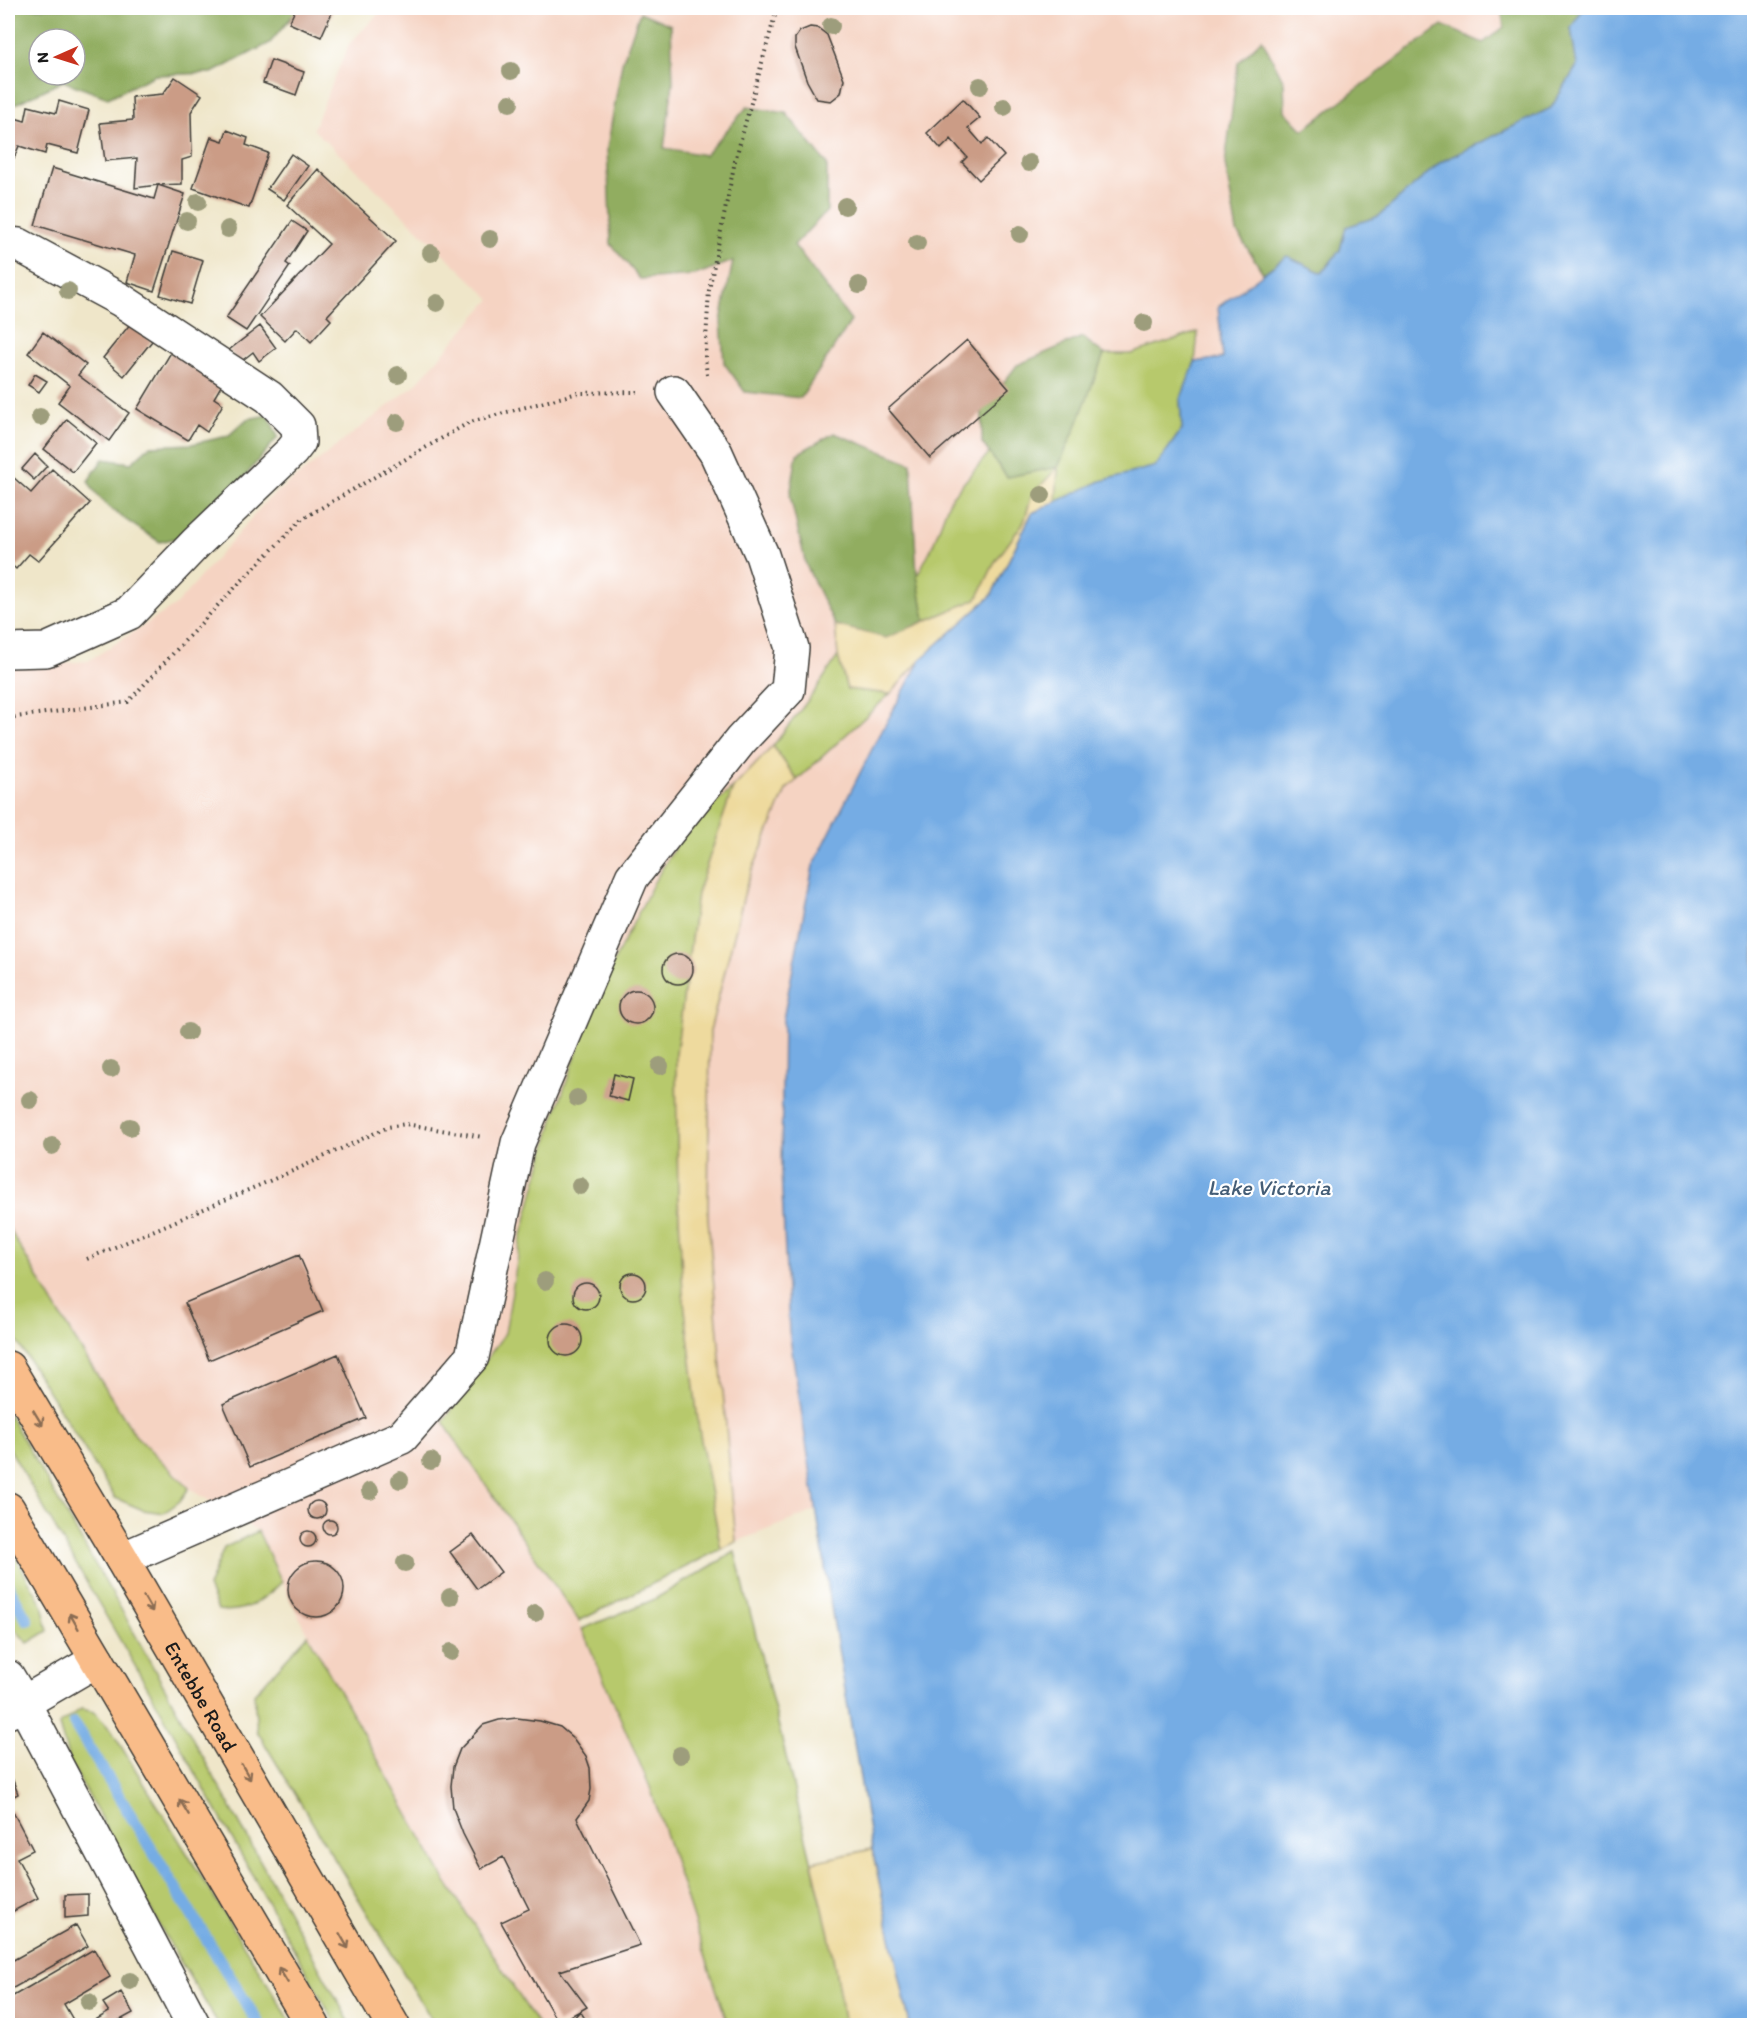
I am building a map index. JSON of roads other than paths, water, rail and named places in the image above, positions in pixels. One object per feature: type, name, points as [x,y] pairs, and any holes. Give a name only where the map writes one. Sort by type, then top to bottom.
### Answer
[{"type":"highway","name":"Entebbe Road","points":[[8,1368],[393,2025]]},
{"type":"highway","points":[[8,1509],[313,2025]]},
{"type":"street","points":[[8,244],[19,244],[121,300],[269,397],[298,426],[299,442],[196,543],[129,613],[46,650],[8,651]]},
{"type":"street","points":[[122,1559],[402,1437],[472,1357],[518,1143],[632,877],[741,740],[788,690],[792,648],[762,555],[716,453],[674,392]]},
{"type":"street","points":[[97,1660],[13,1697],[194,2025]]},
{"type":"water","name":"Lake Victoria","points":[[1584,8],[1754,8],[1754,2025],[910,2025],[872,1849],[833,1619],[789,1331],[781,1171],[783,1019],[813,866],[921,659],[991,596],[1032,513],[1101,481],[1156,466],[1182,429],[1180,400],[1195,362],[1223,358],[1218,307],[1287,256],[1322,273],[1340,250],[1346,227],[1379,216],[1441,162],[1551,108],[1577,66],[1571,28]]},
{"type":"waterway","points":[[8,1586],[27,1620]]},
{"type":"waterway","points":[[74,1723],[260,2026]]}]
